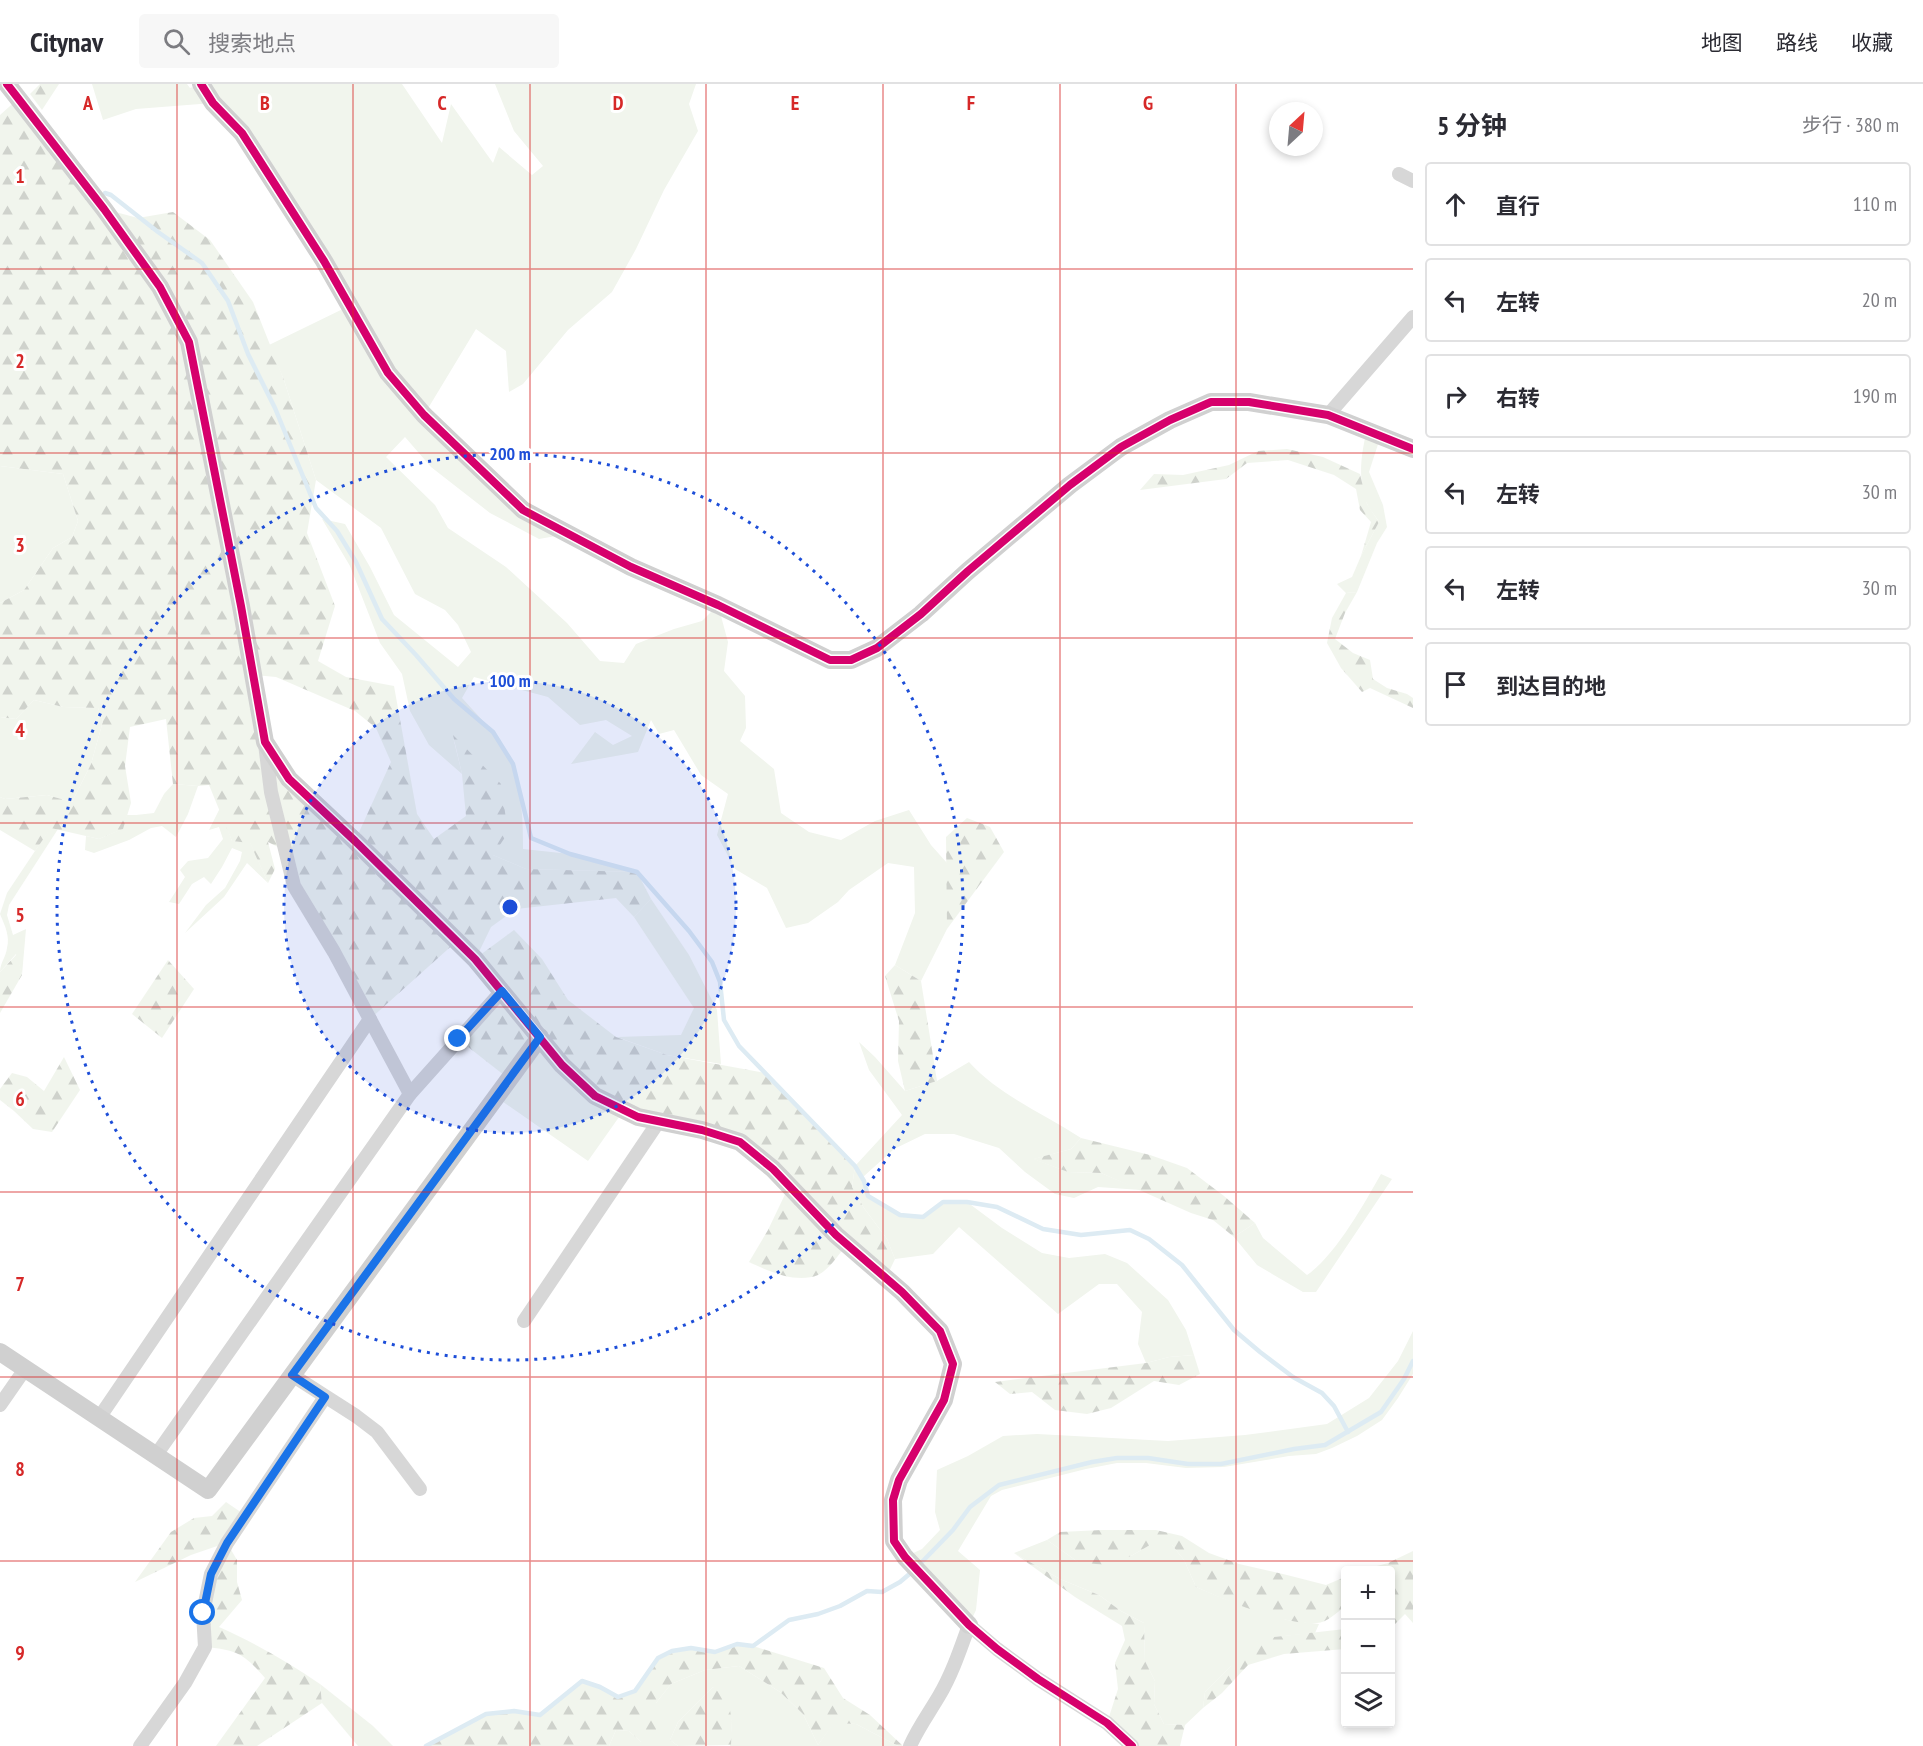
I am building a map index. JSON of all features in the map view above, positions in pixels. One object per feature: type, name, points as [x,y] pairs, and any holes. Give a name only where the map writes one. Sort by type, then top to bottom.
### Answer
[{"type":"street","points":[[7,84],[104,209],[160,287],[189,342],[241,606],[265,742],[271,792],[294,886],[334,952],[410,1094]]},
{"type":"street","points":[[201,84],[213,103],[242,133],[324,261],[388,373],[424,415],[523,510],[632,567],[718,605],[830,660],[851,660],[877,648],[921,614],[1070,485],[1121,447],[1170,420],[1211,402],[1249,402],[1328,415],[1413,449]]},
{"type":"street","points":[[1399,174],[1413,181]]},
{"type":"street","points":[[1328,415],[1413,317]]},
{"type":"street","points":[[265,742],[289,779],[356,841],[475,959],[562,1065],[595,1096],[638,1117],[702,1130],[740,1142],[773,1169],[837,1235],[902,1292],[940,1331],[953,1364],[944,1400],[899,1480],[893,1500],[894,1541],[905,1557],[969,1625],[1038,1679],[1107,1723],[1132,1746]]},
{"type":"street","points":[[156,1455],[410,1094],[502,991]]},
{"type":"street","points":[[99,1418],[370,1018]]},
{"type":"street","points":[[0,1352],[208,1490],[540,1037]]},
{"type":"street","points":[[524,1321],[658,1121]]},
{"type":"street","points":[[0,1405],[25,1369]]},
{"type":"street","points":[[292,1375],[377,1432],[420,1489]]},
{"type":"street","points":[[140,1746],[185,1683],[206,1647],[203,1613],[211,1574],[227,1543],[325,1397]]},
{"type":"street","points":[[910,1746],[919,1726],[939,1697],[956,1664],[969,1625]]},
{"type":"green space","points":[[40,84],[59,84],[42,110],[30,94]]},
{"type":"green space","points":[[92,84],[187,84],[190,88],[201,84],[402,84],[442,143],[451,104],[493,163],[499,147],[532,175],[543,166],[514,131],[495,84],[696,84],[689,104],[698,131],[664,190],[636,249],[612,292],[568,330],[523,384],[509,392],[506,351],[476,329],[424,415],[481,469],[567,534],[539,539],[490,513],[431,467],[405,437],[386,457],[435,505],[448,528],[506,567],[567,623],[600,661],[624,663],[636,644],[702,621],[718,605],[728,642],[724,671],[745,696],[746,728],[740,741],[774,769],[781,813],[809,832],[841,840],[875,821],[909,810],[931,845],[947,863],[947,929],[921,981],[895,965],[915,913],[914,867],[888,863],[808,923],[786,928],[767,888],[735,869],[717,835],[728,794],[701,775],[674,730],[659,734],[651,720],[638,752],[571,764],[595,732],[613,745],[632,736],[606,720],[580,725],[548,697],[474,677],[462,698],[498,738],[513,765],[521,807],[523,849],[570,854],[637,872],[526,869],[493,855],[453,737],[462,774],[429,745],[410,711],[402,674],[380,643],[350,566],[322,519],[345,524],[394,615],[458,667],[471,652],[458,625],[445,610],[415,594],[381,528],[316,480],[284,380],[269,345],[349,306],[213,103],[136,109],[103,120]]},
{"type":"green space","points":[[19,98],[104,209],[138,218],[173,212],[210,240],[253,302],[284,380],[316,480],[307,533],[335,606],[318,661],[346,677],[394,686],[417,814],[434,839],[466,816],[462,774],[453,735],[501,784],[508,833],[493,855],[526,869],[637,872],[651,899],[634,917],[616,898],[516,909],[491,927],[476,958],[514,930],[542,959],[568,1000],[616,1037],[667,1055],[766,1073],[855,1166],[852,1187],[887,1239],[895,1259],[886,1278],[847,1244],[826,1269],[818,1275],[809,1277],[782,1275],[749,1262],[768,1230],[789,1186],[740,1142],[595,1096],[540,1037],[509,1079],[458,1039],[502,991],[457,941],[370,1019],[294,886],[284,850],[268,842],[275,869],[268,883],[250,843],[232,841],[209,785],[173,784],[166,719],[130,727],[125,766],[131,803],[123,829],[99,839],[51,828],[35,851],[0,830],[0,797],[5,799],[47,795],[72,802],[91,764],[103,721],[98,708],[63,707],[34,700],[16,719],[0,717],[0,603],[24,590],[53,548],[72,537],[78,521],[63,474],[0,466],[0,115]],"holes":[[[254,675],[276,677],[355,711],[376,728],[391,762],[355,841],[265,742]]]},
{"type":"green space","points":[[1367,430],[1381,435],[1369,472],[1383,505],[1387,527],[1377,543],[1357,592],[1346,593],[1337,584],[1352,577],[1379,522],[1368,506],[1362,488],[1362,458]]},
{"type":"green space","points":[[1287,449],[1323,457],[1360,474],[1367,504],[1379,522],[1361,556],[1371,522],[1360,510],[1356,489],[1334,475],[1288,460],[1247,463],[1226,479],[1140,490],[1154,474],[1183,475],[1229,465],[1258,451]]},
{"type":"green space","points":[[0,466],[63,474],[78,521],[72,537],[53,548],[24,590],[0,603]]},
{"type":"green space","points":[[1357,592],[1345,613],[1335,639],[1353,653],[1370,660],[1373,679],[1387,688],[1413,698],[1413,708],[1370,688],[1362,692],[1341,668],[1327,643],[1332,618],[1346,593]]},
{"type":"green space","points":[[34,700],[63,707],[98,708],[103,721],[91,764],[72,802],[47,795],[5,799],[0,797],[0,717],[16,719]]},
{"type":"green space","points":[[173,784],[198,786],[188,814],[176,837],[162,826],[151,828],[129,840],[94,853],[85,850],[86,836],[99,839],[122,829],[127,815],[154,813],[164,794]]},
{"type":"green space","points":[[220,808],[232,841],[250,842],[268,883],[247,863],[224,897],[185,933],[206,905],[225,888],[240,861],[242,852],[232,848],[211,884],[204,877],[192,884],[179,904],[169,902],[185,877],[180,870],[188,861],[208,858],[223,839],[219,827],[209,830]]},
{"type":"green space","points":[[967,818],[990,827],[1004,852],[947,929],[946,837]]},
{"type":"green space","points":[[51,827],[58,829],[9,905],[7,915],[13,935],[26,929],[22,975],[16,954],[0,972],[8,944],[7,931],[0,914],[7,893]]},
{"type":"green space","points":[[651,899],[689,955],[717,1010],[721,1064],[667,1055],[617,1037],[681,1035],[694,1008],[634,917]]},
{"type":"green space","points":[[17,954],[22,975],[0,1013],[0,972]]},
{"type":"green space","points":[[168,960],[194,989],[162,1038],[132,1014]]},
{"type":"green space","points":[[895,965],[921,981],[937,1081],[905,1091],[898,1061],[899,1021],[885,976]]},
{"type":"green space","points":[[540,1037],[624,1110],[588,1161],[496,1097]]},
{"type":"green space","points":[[859,1042],[905,1091],[937,1081],[969,1062],[994,1085],[1081,1138],[1071,1149],[1034,1159],[1068,1172],[1101,1173],[1141,1190],[1098,1187],[1074,1198],[1055,1194],[1025,1172],[999,1148],[954,1134],[925,1134],[894,1149],[863,1177],[868,1196],[900,1215],[923,1217],[943,1202],[967,1202],[1002,1228],[1042,1253],[1069,1258],[1105,1254],[1127,1263],[1168,1300],[1186,1330],[1194,1355],[1169,1357],[1146,1363],[1138,1344],[1142,1312],[1117,1284],[1099,1284],[1058,1314],[959,1227],[933,1254],[895,1259],[887,1239],[852,1187],[855,1166],[902,1115],[869,1070]]},
{"type":"green space","points":[[64,1057],[80,1090],[52,1132],[33,1129],[0,1100],[0,1089],[12,1073],[27,1077],[44,1091]]},
{"type":"green space","points":[[1081,1138],[1150,1155],[1187,1168],[1255,1223],[1234,1237],[1213,1220],[1191,1213],[1101,1173],[1068,1172],[1033,1159],[1071,1149]]},
{"type":"green space","points":[[1381,1174],[1392,1179],[1316,1292],[1303,1292],[1257,1265],[1234,1237],[1255,1223],[1263,1238],[1307,1275],[1338,1243]]},
{"type":"green space","points":[[1413,1331],[1413,1374],[1398,1398],[1382,1420],[1332,1448],[1316,1454],[1224,1467],[1186,1468],[1146,1463],[1117,1463],[1002,1490],[991,1496],[958,1551],[980,1570],[976,1610],[969,1625],[905,1557],[922,1549],[940,1530],[935,1512],[937,1470],[1003,1436],[1037,1434],[1168,1441],[1245,1435],[1327,1424],[1369,1398],[1398,1361]]},
{"type":"green space","points":[[1194,1355],[1200,1374],[1179,1385],[1154,1381],[1111,1408],[1087,1414],[1055,1410],[1032,1392],[1010,1394],[995,1382],[1146,1363],[1169,1357]]},
{"type":"green space","points":[[226,1502],[245,1515],[227,1543],[237,1560],[237,1582],[242,1600],[219,1627],[271,1653],[320,1684],[322,1703],[257,1746],[216,1746],[265,1678],[240,1655],[205,1647],[203,1613],[226,1543],[191,1555],[135,1582],[171,1532],[194,1518],[212,1516]]},
{"type":"green space","points":[[1156,1530],[1182,1536],[1209,1553],[1239,1564],[1326,1585],[1341,1579],[1341,1609],[1320,1623],[1304,1623],[1273,1616],[1196,1587],[1184,1560],[1172,1545],[1150,1545],[1131,1556],[1105,1565],[1078,1562],[1047,1540],[1060,1532]]},
{"type":"green space","points":[[1047,1540],[1078,1562],[1131,1556],[1150,1545],[1172,1545],[1184,1560],[1196,1587],[1287,1620],[1319,1624],[1315,1633],[1274,1637],[1231,1666],[1205,1692],[1203,1708],[1185,1725],[1164,1724],[1154,1704],[1155,1681],[1145,1661],[1144,1623],[1121,1611],[1099,1595],[1060,1579],[1014,1553]]},
{"type":"green space","points":[[1413,1551],[1413,1623],[1405,1614],[1395,1624],[1395,1566],[1377,1566]]},
{"type":"green space","points":[[1014,1553],[1060,1579],[1099,1595],[1121,1611],[1144,1623],[1145,1661],[1155,1681],[1154,1704],[1164,1724],[1185,1725],[1180,1746],[1132,1746],[1107,1723],[1118,1689],[1115,1663],[1125,1640],[1122,1626],[1075,1597]]},
{"type":"green space","points":[[1341,1629],[1341,1649],[1284,1654],[1248,1665],[1222,1693],[1203,1708],[1205,1692],[1231,1666],[1237,1647],[1274,1637]]},
{"type":"green space","points":[[737,1644],[753,1646],[824,1668],[843,1698],[870,1715],[903,1746],[898,1746],[856,1724],[834,1723],[818,1745],[803,1714],[780,1692],[739,1666],[705,1670],[671,1684],[656,1703],[660,1717],[654,1736],[641,1742],[629,1731],[616,1730],[609,1746],[426,1746],[486,1714],[514,1711],[540,1715],[582,1681],[600,1687],[618,1697],[635,1691],[658,1658],[672,1651],[691,1648],[715,1652]]},
{"type":"green space","points":[[739,1666],[780,1692],[803,1714],[818,1745],[834,1722],[856,1724],[898,1746],[730,1746],[732,1721],[713,1687],[678,1722],[670,1740],[678,1746],[609,1746],[616,1730],[629,1731],[641,1742],[656,1703],[671,1684],[705,1670]]},
{"type":"green space","points":[[320,1684],[373,1726],[393,1746],[358,1746],[322,1703]]},
{"type":"green space","points":[[713,1687],[728,1700],[732,1721],[731,1745],[678,1746],[670,1740],[678,1722]]},
{"type":"waterway","points":[[105,193],[111,195],[202,263],[228,301],[248,354],[275,408],[316,508],[337,531],[356,562],[382,619],[454,699],[493,732],[513,764],[531,838],[570,854],[637,872],[689,931],[712,962],[720,982],[724,1020],[739,1046],[855,1166],[864,1181],[868,1196],[900,1215],[923,1217],[943,1202],[967,1202],[997,1207],[1043,1229],[1081,1235],[1130,1230],[1149,1239],[1182,1265],[1234,1330],[1293,1377],[1322,1393],[1334,1406],[1348,1432]]},
{"type":"waterway","points":[[919,1565],[953,1530],[970,1507],[999,1485],[1117,1458],[1148,1458],[1188,1464],[1221,1464],[1325,1445],[1381,1412],[1404,1379],[1413,1361]]},
{"type":"waterway","points":[[426,1746],[486,1714],[514,1711],[540,1715],[582,1681],[600,1687],[618,1697],[635,1691],[658,1658],[672,1651],[691,1648],[715,1652],[737,1644],[753,1646],[789,1620],[818,1614],[840,1606],[867,1591],[882,1592],[900,1582],[913,1571]]},
{"type":"cycle path","points":[[7,84],[104,209],[160,287],[189,342],[241,606],[265,742],[289,779],[475,959],[562,1065],[595,1096],[638,1117],[702,1130],[740,1142],[773,1169],[836,1235],[902,1292],[940,1331],[953,1364],[944,1400],[899,1480],[893,1500],[894,1541],[905,1557],[969,1625],[1038,1679],[1107,1723],[1132,1746]]},
{"type":"cycle path","points":[[201,84],[213,103],[242,133],[324,261],[388,373],[424,415],[523,510],[631,567],[718,605],[830,660],[851,660],[877,648],[921,614],[1070,485],[1121,447],[1170,420],[1211,402],[1249,402],[1328,415],[1413,449]]},
{"type":"route","points":[[203,1613],[211,1574],[227,1543],[325,1397],[292,1375],[540,1037],[502,991],[458,1039]]}]
